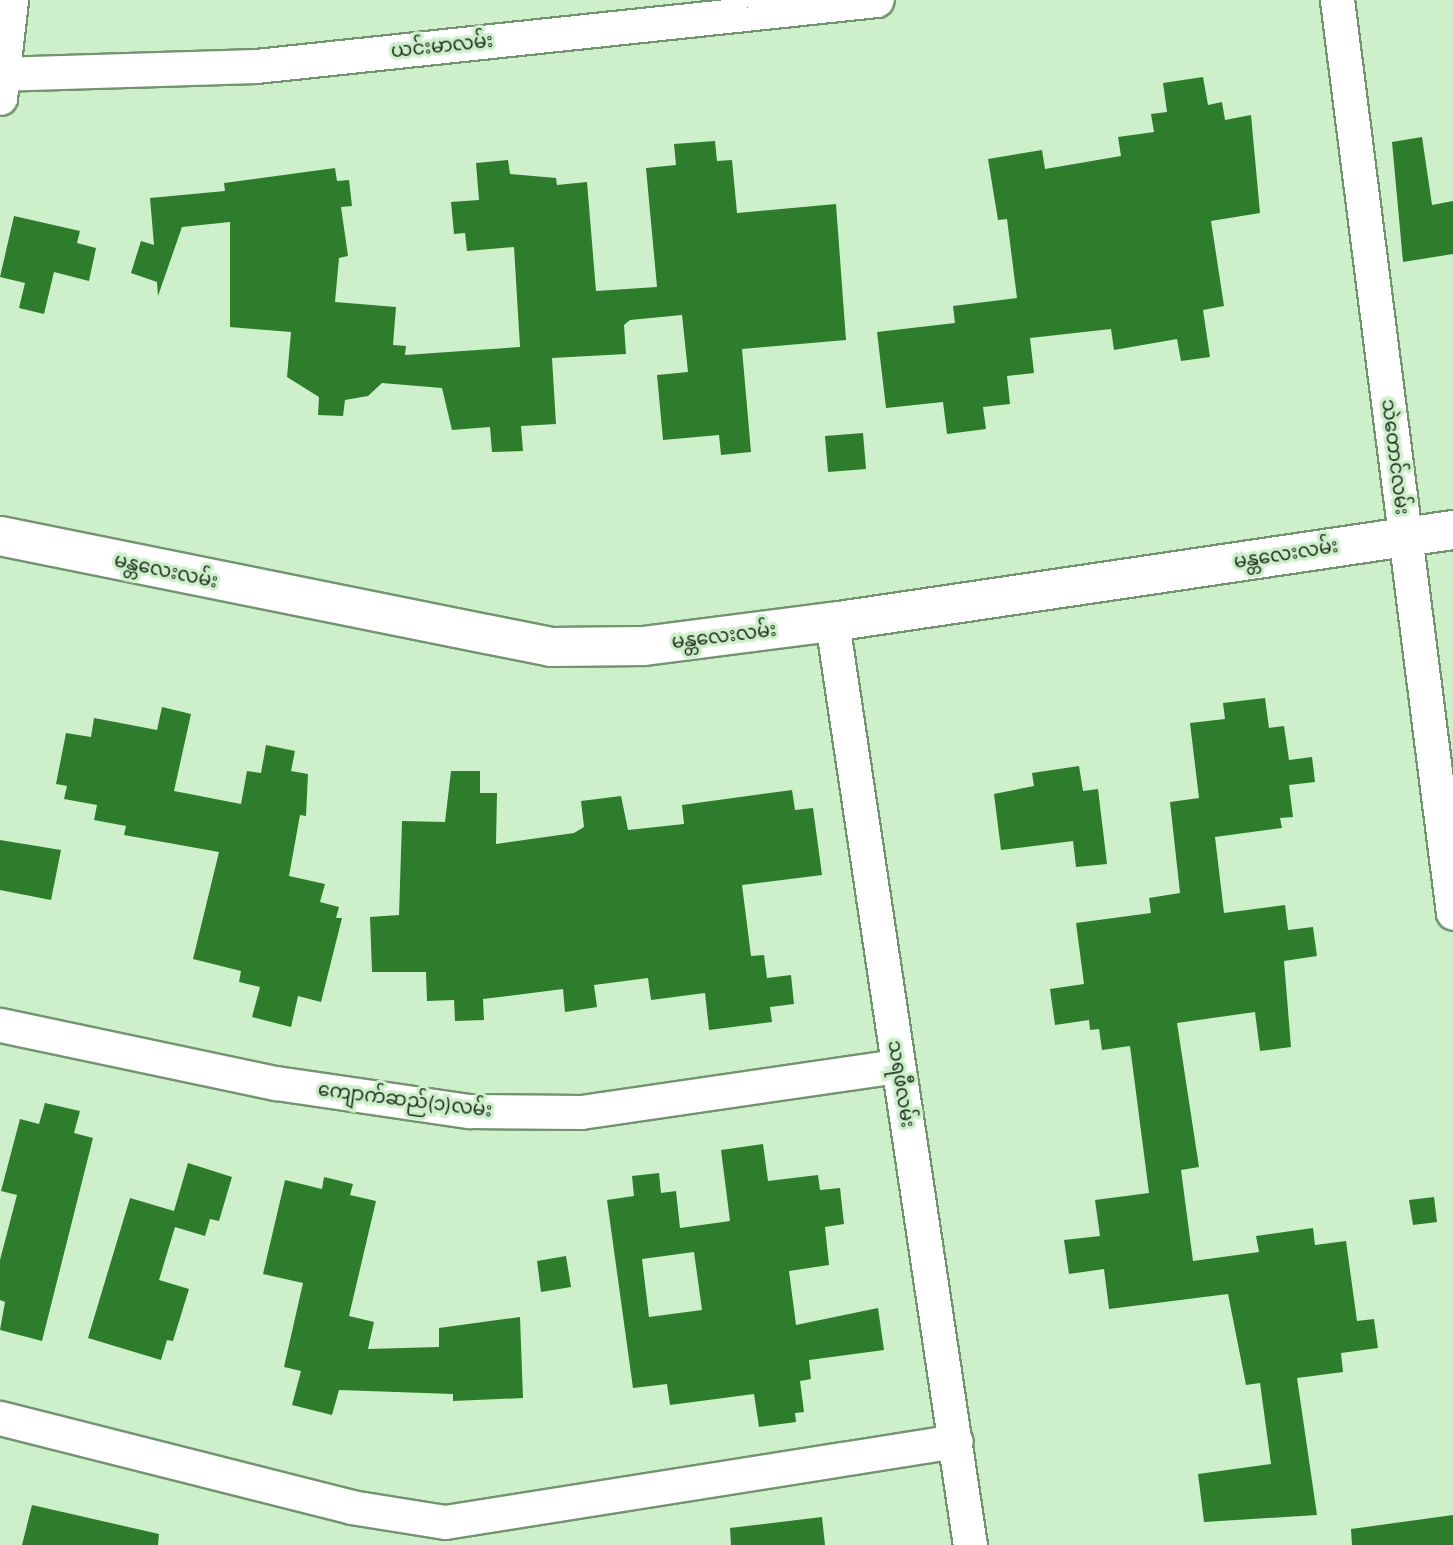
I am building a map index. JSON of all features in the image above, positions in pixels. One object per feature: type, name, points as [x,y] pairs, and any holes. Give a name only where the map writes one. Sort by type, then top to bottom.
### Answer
[{"type":"main road","name":"မန္တလေးလမ်း","points":[[0,536],[551,647],[644,646],[832,622],[1453,530]]},
{"type":"street","points":[[2,83],[11,0]]},
{"type":"street","name":"ယင်းမာလမ်း","points":[[2,83],[256,66],[877,0]]},
{"type":"street","name":"သဲတောင်လမ်း","points":[[1337,0],[1453,913]]},
{"type":"street","name":"သရဖီလမ်း","points":[[832,622],[970,1545]]},
{"type":"street","name":"ကျောက်ဆည်(၁)လမ်း","points":[[0,1025],[276,1083],[469,1111],[581,1112],[898,1066]]},
{"type":"street","points":[[0,1418],[351,1507],[444,1522],[956,1441]]},
{"type":"building","points":[[1203,77],[1208,105],[1222,102],[1225,120],[1251,115],[1260,213],[1211,221],[1224,306],[1203,310],[1210,357],[1181,361],[1177,339],[1114,350],[1111,329],[1030,338],[1034,373],[1007,376],[1010,404],[983,407],[986,429],[947,434],[943,402],[886,408],[877,332],[955,323],[953,306],[1017,298],[1007,219],[998,220],[988,159],[1042,150],[1045,169],[1121,156],[1118,137],[1154,132],[1151,114],[1167,112],[1163,83]]},
{"type":"building","points":[[1422,137],[1432,205],[1453,201],[1453,254],[1403,262],[1392,142]]},
{"type":"building","points":[[715,141],[717,161],[732,160],[737,213],[836,204],[846,340],[742,349],[751,452],[721,455],[719,435],[663,440],[657,375],[688,372],[682,315],[630,320],[624,325],[626,354],[552,358],[556,424],[521,426],[523,451],[492,452],[490,427],[452,430],[442,388],[382,383],[368,396],[345,400],[343,416],[318,415],[319,397],[287,377],[291,332],[230,327],[230,222],[182,227],[158,296],[157,282],[131,273],[141,241],[154,245],[150,198],[225,191],[224,183],[335,168],[337,181],[349,180],[352,206],[341,207],[348,256],[339,258],[335,302],[396,307],[393,345],[406,346],[405,355],[520,347],[514,247],[467,251],[465,233],[454,234],[451,202],[479,200],[476,163],[508,160],[510,174],[556,178],[557,185],[587,182],[596,291],[657,287],[646,168],[676,165],[674,144]]},
{"type":"building","points":[[14,216],[80,231],[77,243],[96,248],[89,281],[54,272],[44,314],[19,308],[25,283],[0,277]]},
{"type":"building","points":[[863,433],[866,469],[828,472],[825,436]]},
{"type":"building","points":[[1265,698],[1269,728],[1284,726],[1289,760],[1312,757],[1315,782],[1289,785],[1293,817],[1280,818],[1282,828],[1215,837],[1224,913],[1285,905],[1288,930],[1313,927],[1317,956],[1284,961],[1291,1047],[1260,1051],[1255,1012],[1177,1023],[1199,1167],[1181,1170],[1193,1261],[1259,1252],[1256,1236],[1313,1228],[1315,1245],[1346,1241],[1357,1321],[1374,1319],[1378,1348],[1341,1353],[1343,1372],[1297,1378],[1317,1515],[1204,1522],[1198,1474],[1271,1464],[1260,1383],[1246,1385],[1228,1294],[1109,1309],[1104,1269],[1069,1274],[1064,1240],[1100,1236],[1095,1200],[1149,1193],[1130,1046],[1102,1050],[1099,1029],[1090,1030],[1089,1020],[1055,1025],[1050,989],[1084,984],[1076,923],[1151,913],[1149,898],[1180,893],[1170,802],[1199,798],[1190,723],[1225,719],[1223,703]]},
{"type":"building","points":[[162,707],[191,714],[174,791],[241,804],[247,771],[261,773],[266,745],[295,751],[291,771],[308,774],[306,816],[300,815],[289,876],[325,884],[320,902],[339,907],[336,918],[342,918],[321,1002],[298,996],[291,1027],[252,1017],[260,987],[239,982],[241,971],[193,959],[219,852],[124,835],[126,826],[94,820],[97,805],[64,799],[67,786],[56,784],[66,733],[91,737],[94,718],[157,730]]},
{"type":"building","points":[[1079,766],[1083,791],[1098,789],[1107,864],[1076,867],[1073,841],[1001,850],[994,794],[1034,786],[1032,773]]},
{"type":"building","points":[[451,771],[480,771],[480,793],[497,793],[496,844],[574,833],[584,827],[581,801],[621,796],[628,830],[684,824],[682,805],[792,790],[795,810],[813,808],[822,875],[742,885],[751,956],[764,955],[767,978],[791,975],[794,1004],[770,1007],[772,1022],[709,1030],[705,993],[651,1000],[648,978],[594,985],[597,1007],[565,1012],[563,989],[483,999],[484,1020],[455,1021],[454,1000],[427,1001],[426,972],[372,972],[370,917],[399,915],[402,821],[445,822]]},
{"type":"building","points":[[0,840],[61,850],[51,900],[0,890]]},
{"type":"building","points":[[45,1103],[80,1111],[74,1133],[93,1138],[42,1341],[0,1330],[5,1302],[0,1300],[0,1260],[17,1195],[1,1191],[20,1119],[39,1124]]},
{"type":"building","points":[[763,1144],[768,1181],[818,1175],[820,1190],[840,1188],[844,1224],[825,1227],[829,1265],[789,1271],[796,1325],[878,1308],[884,1350],[809,1360],[811,1379],[800,1381],[804,1412],[795,1413],[796,1422],[759,1427],[754,1394],[670,1405],[667,1384],[633,1388],[607,1200],[634,1196],[632,1176],[659,1173],[661,1193],[676,1191],[680,1228],[730,1221],[721,1150]],"holes":[[[694,1252],[702,1310],[649,1317],[642,1259]]]},
{"type":"building","points":[[188,1163],[232,1177],[219,1221],[210,1219],[205,1236],[175,1227],[159,1280],[189,1289],[173,1341],[167,1340],[161,1360],[88,1338],[130,1198],[174,1211]]},
{"type":"building","points":[[324,1177],[353,1184],[350,1195],[376,1201],[349,1316],[374,1322],[368,1349],[439,1347],[439,1328],[520,1317],[523,1398],[453,1401],[453,1394],[339,1390],[332,1415],[292,1405],[301,1371],[284,1367],[303,1283],[263,1274],[285,1180],[322,1189]]},
{"type":"building","points":[[1434,1197],[1437,1222],[1413,1225],[1409,1200]]},
{"type":"building","points":[[566,1256],[571,1287],[541,1292],[537,1261]]},
{"type":"building","points":[[32,1505],[159,1534],[158,1545],[22,1545]]},
{"type":"building","points":[[1453,1515],[1453,1545],[1352,1545],[1351,1529]]},
{"type":"building","points":[[822,1517],[825,1545],[731,1545],[730,1528]]}]
